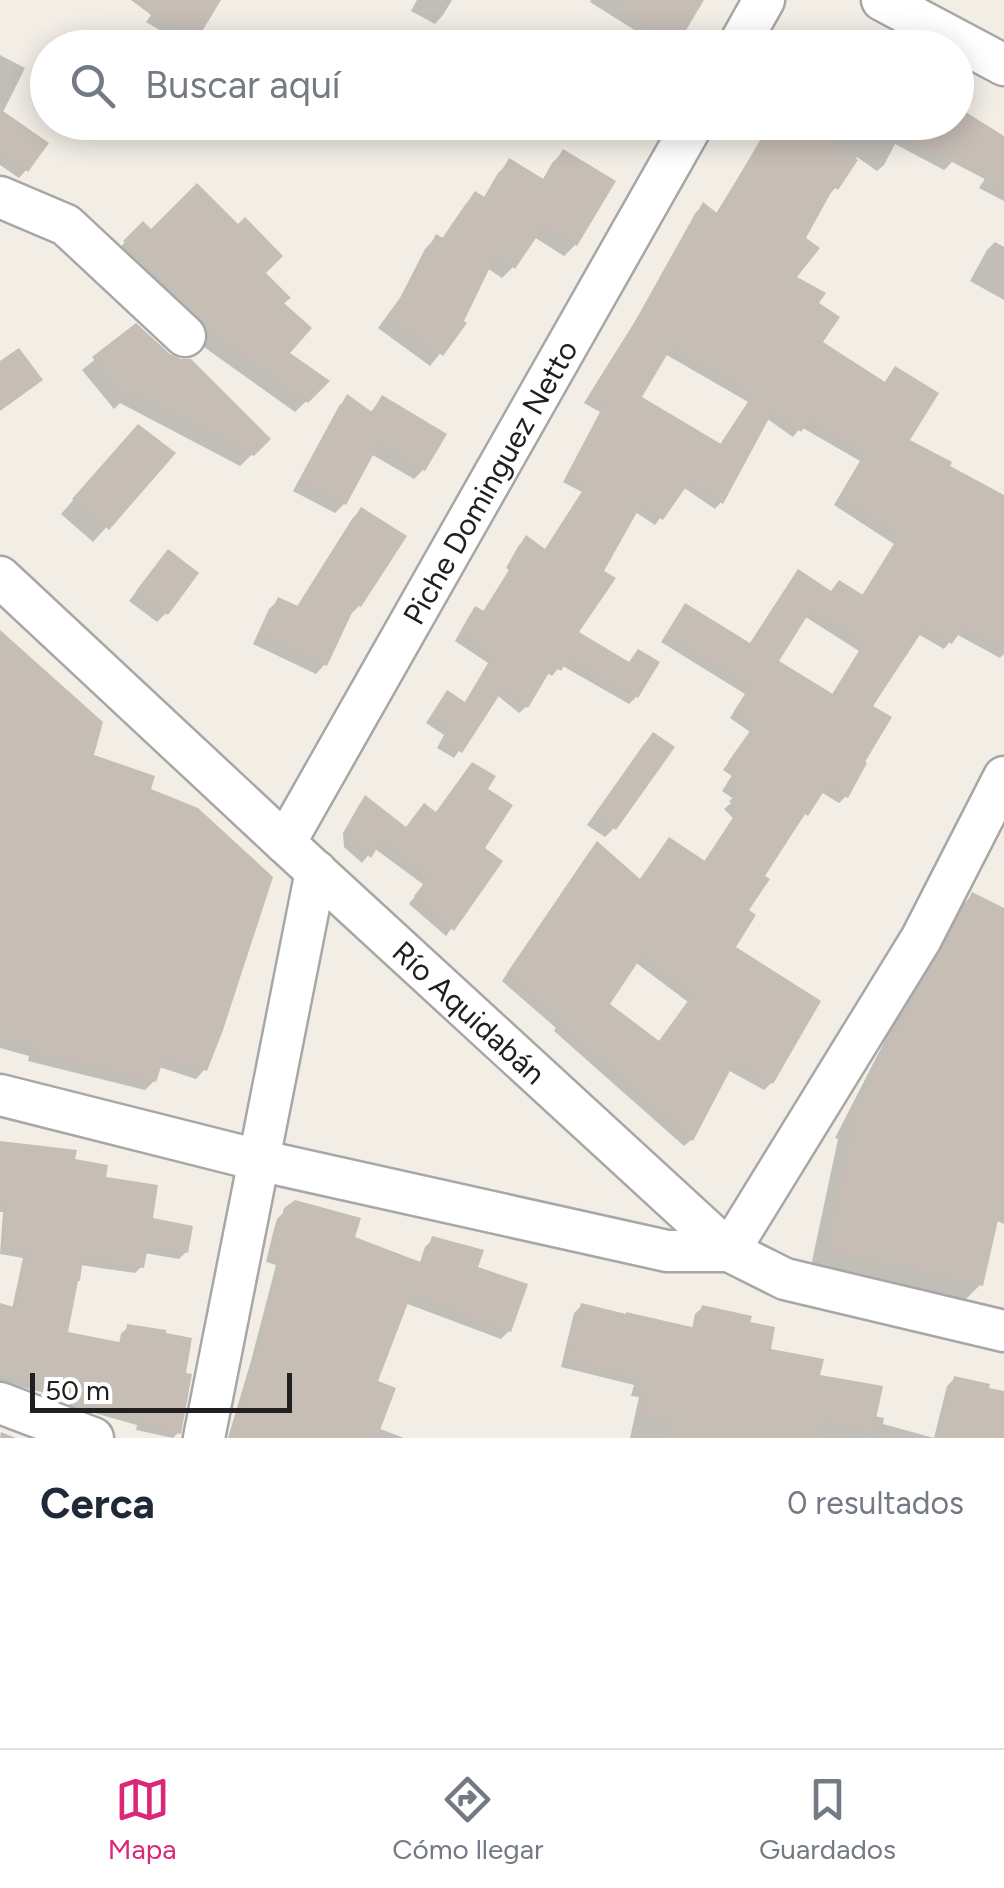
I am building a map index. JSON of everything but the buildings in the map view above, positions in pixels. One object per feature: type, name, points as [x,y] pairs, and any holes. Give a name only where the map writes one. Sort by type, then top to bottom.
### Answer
[{"type":"street","points":[[747,30],[764,0]]},
{"type":"street","points":[[882,0],[938,30]]},
{"type":"street","points":[[974,49],[1004,65]]},
{"type":"street","name":"Piche Dominguez Netto","points":[[285,844],[684,140]]},
{"type":"street","points":[[0,197],[66,224],[185,336]]},
{"type":"street","name":"Río Aquidabán","points":[[0,576],[285,844],[729,1251],[785,1278],[1004,1331]]},
{"type":"street","points":[[0,1095],[258,1160],[666,1251],[729,1251],[921,939],[1004,778]]},
{"type":"street","points":[[204,1438],[316,871]]},
{"type":"street","points":[[0,1402],[92,1438]]}]
